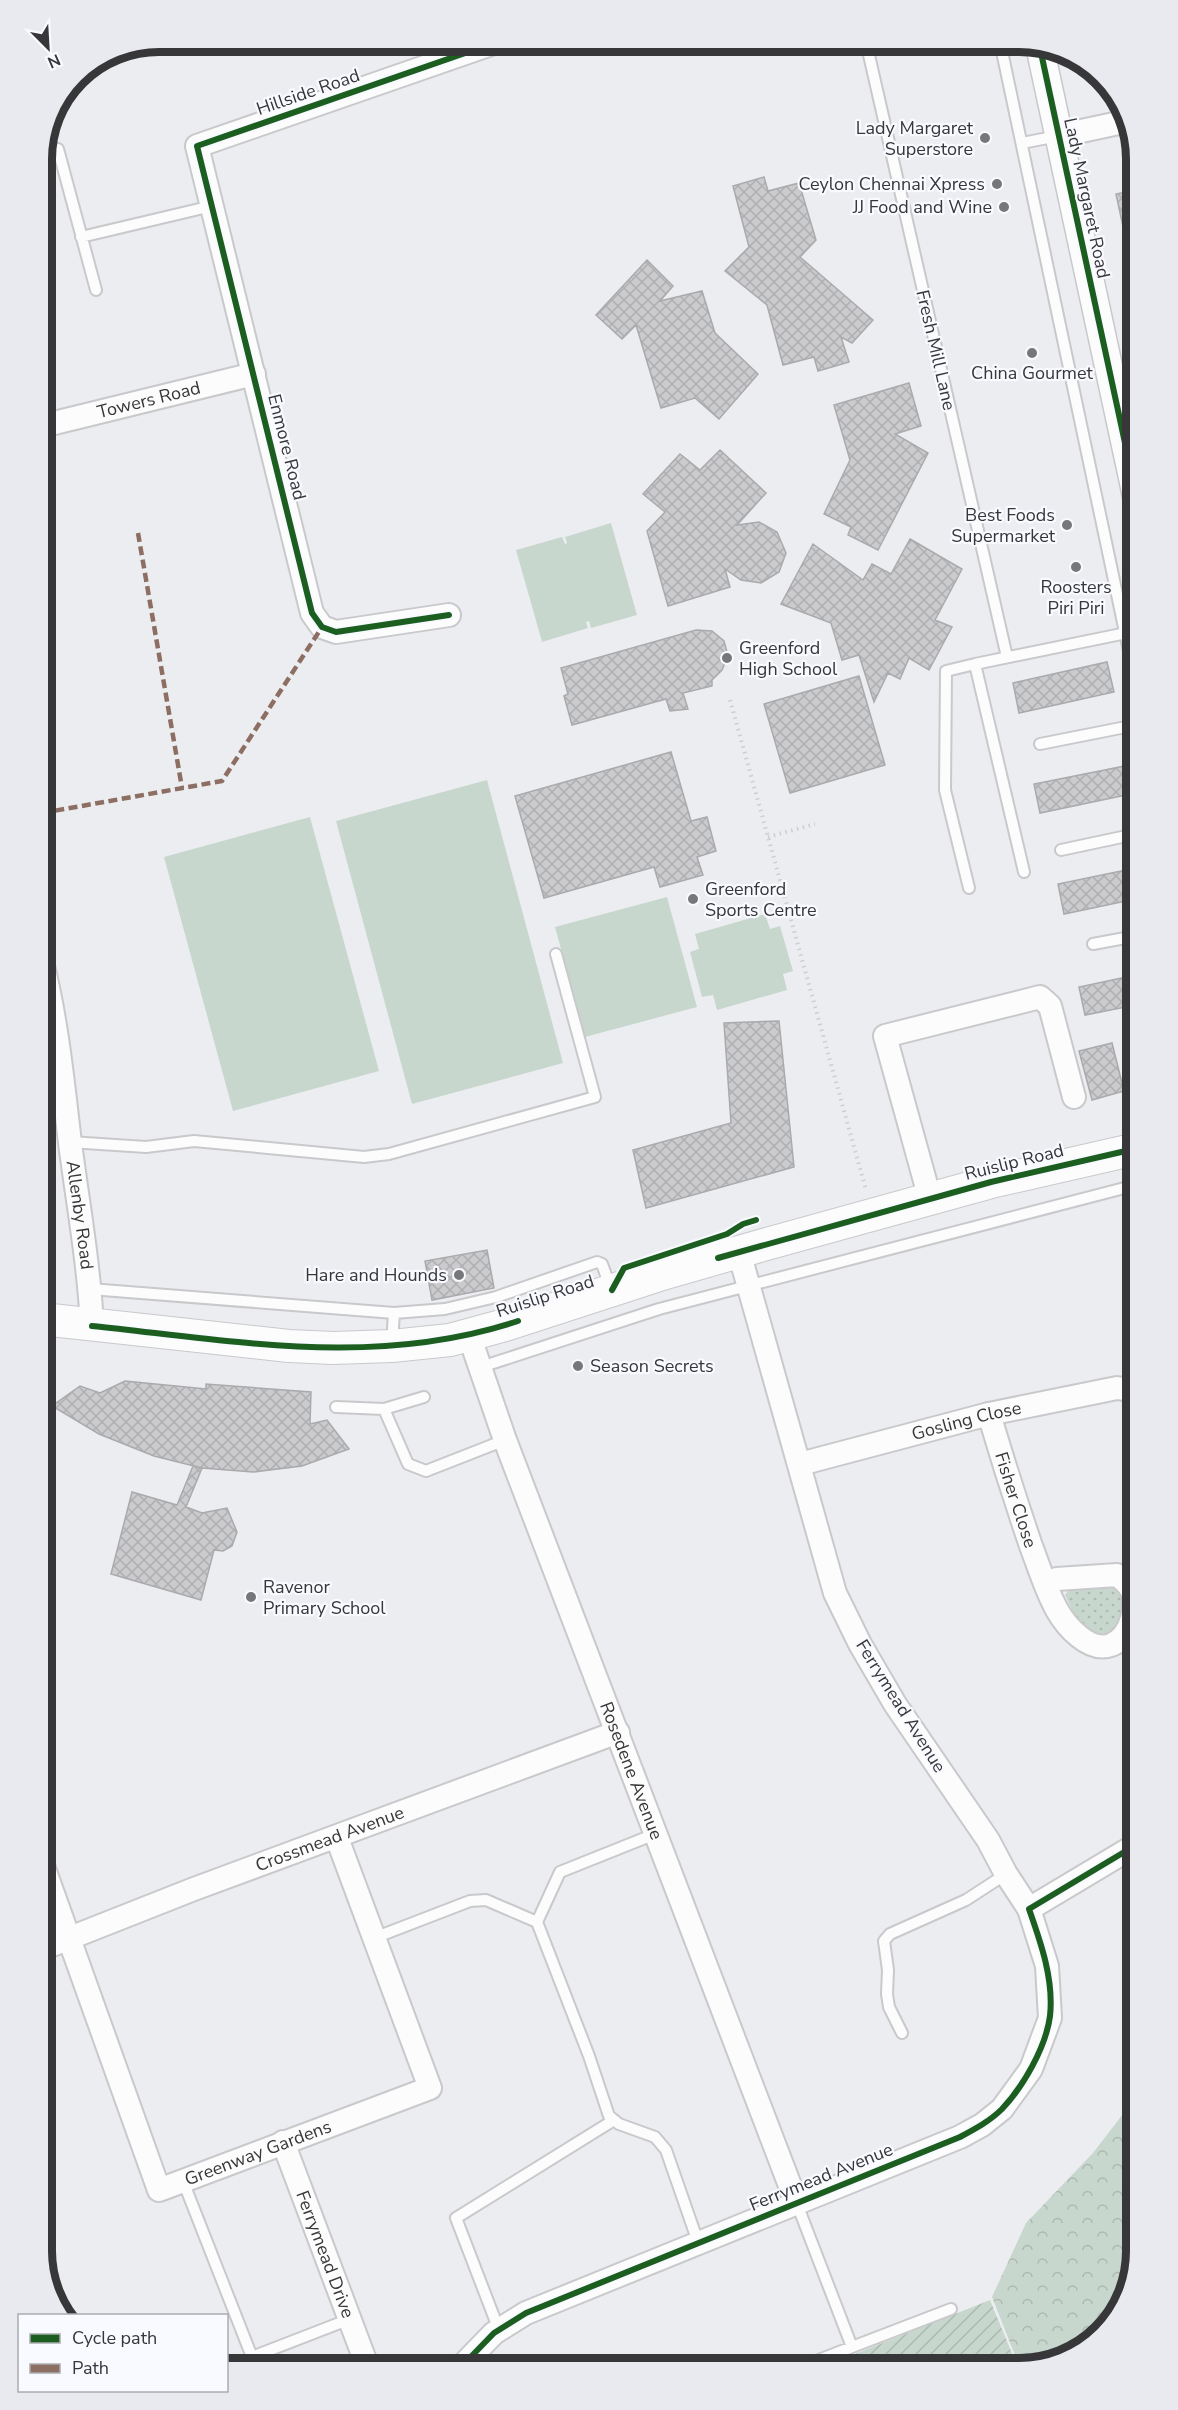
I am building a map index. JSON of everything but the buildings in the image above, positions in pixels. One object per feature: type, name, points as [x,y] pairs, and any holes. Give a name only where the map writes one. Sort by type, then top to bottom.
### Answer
[{"type":"main road","name":"Ruislip Road","points":[[52,1320],[289,1346],[333,1348],[392,1346],[450,1340],[469,1335],[500,1310],[612,1290],[930,1199],[989,1178],[1126,1151]]},
{"type":"street","name":"Hillside Road","points":[[197,146],[467,52]]},
{"type":"street","name":"Lady Margaret Road","points":[[1042,56],[1126,437]]},
{"type":"street","points":[[1058,136],[1119,125]]},
{"type":"street","name":"Enmore Road","points":[[197,146],[312,613],[322,627],[336,632],[449,615]]},
{"type":"street","name":"Towers Road","points":[[53,423],[254,374]]},
{"type":"street","points":[[930,1199],[885,1036],[1040,997],[1050,1006],[1074,1097]]},
{"type":"street","name":"Allenby Road","points":[[53,1008],[90,1289],[92,1326]]},
{"type":"street","name":"Ferrymead Avenue","points":[[471,2357],[499,2330],[526,2313],[960,2137],[989,2120],[1002,2109],[1018,2089],[1031,2069],[1050,2018],[1047,1966],[1029,1909],[1006,1874],[988,1840],[895,1704],[860,1644],[836,1593],[739,1252]]},
{"type":"street","name":"Rosedene Avenue","points":[[469,1335],[505,1440],[797,2204]]},
{"type":"street","name":"Gosling Close","points":[[800,1464],[989,1414],[1118,1388],[1126,1389]]},
{"type":"street","name":"Fisher Close","points":[[989,1414],[1015,1500],[1045,1584]]},
{"type":"street","name":"Crossmead Avenue","points":[[52,1945],[194,1889],[337,1838],[618,1732]]},
{"type":"street","name":"Greenway Gardens","points":[[52,1891],[159,2190],[430,2088],[337,1838]]},
{"type":"street","points":[[1029,1909],[1126,1851]]},
{"type":"street","name":"Ferrymead Drive","points":[[283,2142],[364,2357]]},
{"type":"lane","name":"Fresh Mill Lane","points":[[868,53],[1006,657]]},
{"type":"lane","points":[[1002,53],[1126,614]]},
{"type":"lane","points":[[1022,142],[1058,136]]},
{"type":"lane","points":[[58,149],[96,290]]},
{"type":"lane","points":[[81,237],[212,206]]},
{"type":"lane","points":[[969,888],[945,790],[946,671],[1126,633]]},
{"type":"lane","points":[[975,664],[1024,872]]},
{"type":"lane","points":[[1040,744],[1126,726]]},
{"type":"lane","points":[[1060,850],[1126,836]]},
{"type":"lane","points":[[1093,945],[1126,938]]},
{"type":"lane","points":[[70,1142],[147,1147],[194,1141],[364,1157],[389,1154],[595,1097],[556,954]]},
{"type":"lane","points":[[481,1366],[659,1309],[1126,1188]]},
{"type":"lane","points":[[90,1289],[394,1313],[445,1309],[500,1310]]},
{"type":"lane","points":[[392,1346],[394,1313]]},
{"type":"lane","points":[[336,1407],[384,1409],[424,1397]]},
{"type":"lane","points":[[384,1409],[408,1464],[426,1471],[505,1440]]},
{"type":"lane","points":[[537,1922],[560,1872],[655,1834]]},
{"type":"lane","points":[[902,2033],[889,2007],[884,1941],[890,1934],[966,1900],[1006,1874]]},
{"type":"lane","points":[[374,1938],[470,1901],[486,1900],[537,1922],[589,2056],[609,2116],[655,2137],[666,2150],[698,2242]]},
{"type":"lane","points":[[499,2330],[456,2218],[614,2120]]},
{"type":"lane","points":[[183,2181],[252,2357],[350,2319]]},
{"type":"lane","points":[[797,2204],[852,2347]]},
{"type":"lane","points":[[824,2358],[951,2309]]},
{"type":"path","points":[[730,700],[867,1194]]},
{"type":"path","points":[[768,837],[815,824]]},
{"type":"green space","points":[[611,523],[637,615],[591,628],[589,621],[586,622],[588,628],[542,642],[516,550],[562,537],[565,544],[567,543],[565,537]]},
{"type":"green space","points":[[487,780],[563,1063],[412,1104],[336,821]]},
{"type":"green space","points":[[310,817],[379,1071],[233,1111],[164,857]]},
{"type":"green space","points":[[667,897],[697,1007],[585,1037],[555,927]]},
{"type":"green space","points":[[765,914],[770,929],[780,926],[793,971],[783,974],[787,990],[717,1010],[713,995],[702,997],[690,952],[699,949],[695,934]]},
{"type":"green space","points":[[1116,1583],[1126,1599],[1121,1625],[1106,1636],[1098,1637],[1085,1630],[1065,1595],[1070,1589]]},
{"type":"green space","points":[[1126,2110],[1126,2250],[1122,2278],[1107,2310],[1089,2331],[1053,2352],[1016,2358],[992,2297],[1026,2223],[1093,2153]]},
{"type":"green space","points":[[990,2300],[1014,2358],[845,2358]]},
{"type":"marked path","points":[[138,533],[182,788]]},
{"type":"marked path","points":[[53,811],[222,781],[322,627]]},
{"type":"cycle path","points":[[449,615],[336,632],[322,627],[312,613],[197,146],[467,52]]},
{"type":"cycle path","points":[[1042,56],[1126,448]]},
{"type":"cycle path","points":[[718,1258],[991,1182],[1126,1151]]},
{"type":"cycle path","points":[[612,1290],[624,1268],[727,1234],[743,1224],[756,1220]]},
{"type":"cycle path","points":[[92,1326],[253,1343],[306,1347],[359,1347],[412,1344],[465,1335],[518,1321]]},
{"type":"cycle path","points":[[470,2357],[494,2333],[526,2313],[960,2137],[992,2117],[1010,2100],[1025,2078],[1039,2053],[1048,2028],[1051,2002],[1048,1975],[1029,1909],[1126,1851]]},
{"type":"place","name":"Lady Margaret Superstore","points":[[985,138]]},
{"type":"place","name":"Ceylon Chennai Xpress","points":[[997,184]]},
{"type":"place","name":"JJ Food and Wine","points":[[1004,207]]},
{"type":"place","name":"China Gourmet","points":[[1032,353]]},
{"type":"place","name":"Best Foods Supermarket","points":[[1067,525]]},
{"type":"place","name":"Roosters Piri Piri","points":[[1076,567]]},
{"type":"place","name":"Greenford High School","points":[[727,658]]},
{"type":"place","name":"Greenford Sports Centre","points":[[693,899]]},
{"type":"place","name":"Hare and Hounds","points":[[459,1275]]},
{"type":"place","name":"Season Secrets","points":[[578,1366]]},
{"type":"place","name":"Ravenor Primary School","points":[[251,1597]]}]
